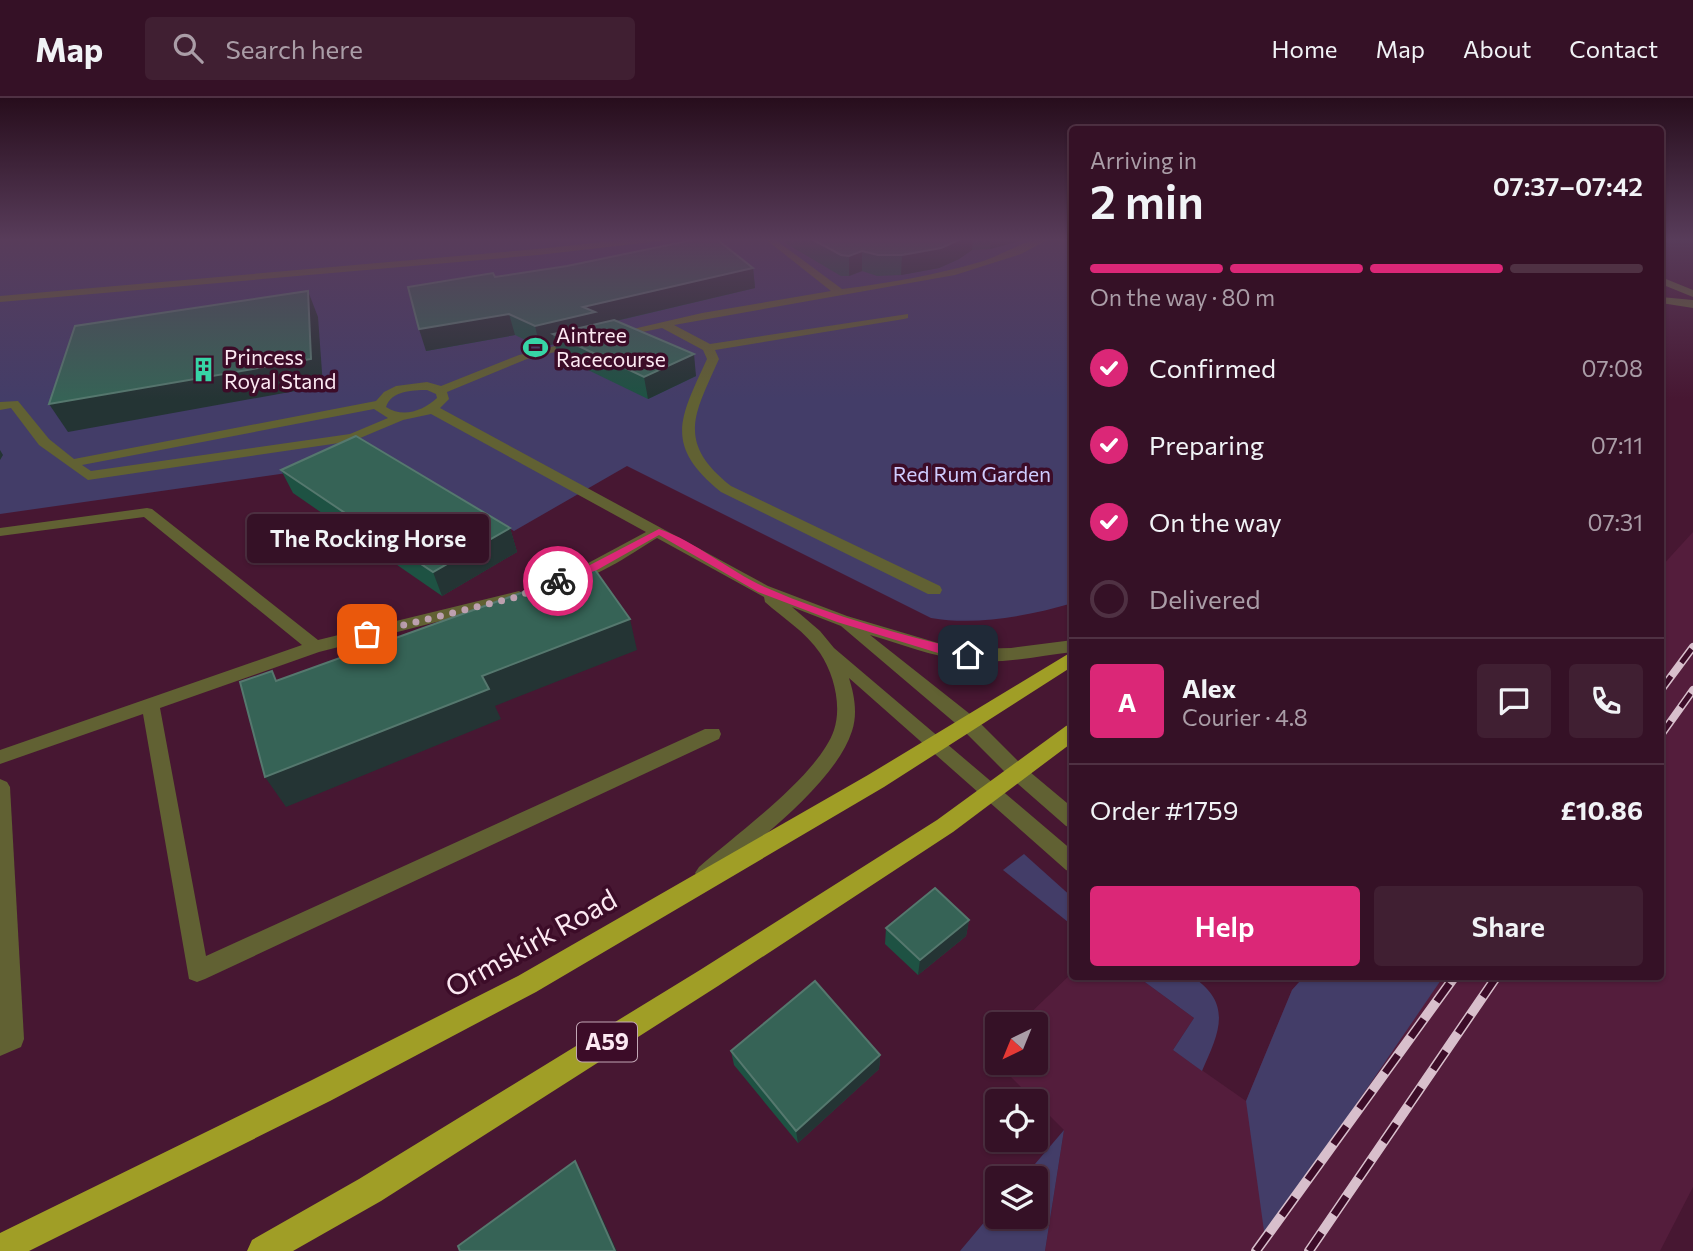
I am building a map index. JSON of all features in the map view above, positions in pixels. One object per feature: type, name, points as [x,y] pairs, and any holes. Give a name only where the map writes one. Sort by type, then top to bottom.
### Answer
[{"type":"highway","name":"Ormskirk Road","points":[[0,1249],[320,1091],[527,984],[693,885],[876,781],[1069,660]]},
{"type":"highway","name":"A59","points":[[263,1251],[370,1190],[709,978],[945,826],[1069,734]]},
{"type":"street","points":[[1664,300],[1693,304]]},
{"type":"lane","points":[[0,299],[84,292]]},
{"type":"lane","points":[[72,463],[380,404],[388,394],[407,387],[426,386],[440,391],[523,357],[713,312],[839,292]]},
{"type":"lane","points":[[663,324],[708,348],[904,317]]},
{"type":"lane","points":[[708,348],[713,359],[687,422],[687,441],[695,459],[708,477],[726,489],[934,590]]},
{"type":"lane","points":[[0,406],[14,404],[44,442],[89,476],[353,437],[402,416],[432,409],[443,399],[440,391]]},
{"type":"lane","points":[[380,404],[385,413],[402,416]]},
{"type":"lane","points":[[432,409],[659,531],[762,590],[841,620],[948,652],[968,655],[1011,654],[1069,647]]},
{"type":"lane","points":[[0,532],[147,512],[315,647]]},
{"type":"lane","points":[[559,580],[594,568],[659,531]]},
{"type":"lane","points":[[0,757],[315,647],[513,598],[536,589]]},
{"type":"lane","points":[[762,590],[1069,861]]},
{"type":"lane","points":[[841,620],[968,723],[1017,772],[1069,817]]},
{"type":"lane","points":[[693,885],[822,768],[843,731],[845,704],[841,677],[824,647]]},
{"type":"lane","points":[[150,703],[197,971],[712,734]]},
{"type":"lane","points":[[0,787],[12,1039],[0,1044]]},
{"type":"shaded area","points":[[1693,532],[1693,1187],[1660,1251],[1045,1251],[1064,1130],[1048,1114],[1048,1089],[1023,1089],[1009,1075],[1048,1075],[1048,1012],[1031,1012],[1069,976],[1069,980],[1142,980],[1194,1018],[1173,1050],[1246,1101],[1292,990],[1303,980],[1664,980],[1664,564]]},
{"type":"green space","name":"Aintree Racecourse","points":[[0,292],[1069,292],[1069,604],[1038,612],[984,620],[931,618],[627,466],[514,531],[392,458],[0,514]]},
{"type":"green space","points":[[1024,854],[1069,894],[1069,923],[1003,870]]},
{"type":"green space","points":[[1142,980],[1197,980],[1214,998],[1219,1021],[1202,1071],[1173,1050],[1194,1018]]},
{"type":"green space","points":[[1441,980],[1265,1238],[1246,1101],[1292,990],[1300,981]]},
{"type":"green space","points":[[1064,1130],[1045,1251],[960,1251],[985,1221],[985,1229],[1048,1229],[1048,1166],[1033,1166],[1048,1152]]},
{"type":"building","points":[[308,292],[311,359],[49,404],[75,326]]},
{"type":"building","points":[[409,292],[649,292],[583,307],[595,312],[535,326],[509,314],[419,329]]},
{"type":"building","points":[[614,320],[694,354],[644,377],[553,334]]},
{"type":"building","points":[[356,436],[510,528],[433,572],[281,470]]},
{"type":"building","points":[[593,567],[630,619],[482,676],[489,689],[265,777],[240,682],[272,671],[276,681]]},
{"type":"building","points":[[935,888],[969,920],[920,960],[886,928]]},
{"type":"building","points":[[815,981],[880,1055],[796,1131],[731,1051]]},
{"type":"building","points":[[575,1161],[615,1251],[460,1251],[458,1246]]},
{"type":"railway","points":[[1664,686],[1693,647]]},
{"type":"railway","points":[[1664,731],[1693,690]]},
{"type":"railway","points":[[1256,1251],[1452,980]]},
{"type":"railway","points":[[1309,1251],[1494,980]]},
{"type":"way so far","points":[[367,634],[513,598],[558,581]]},
{"type":"place","name":"Aintree Racecourse","points":[[536,348]]},
{"type":"place","name":"Princess Royal Stand","points":[[204,370]]},
{"type":"place","name":"The Rocking Horse","points":[[367,634]]},
{"type":"route","points":[[558,581],[594,568],[659,531],[762,590],[841,620],[948,652],[968,655]]},
{"type":"park label","name":"Red Rum Garden","points":[[972,475]]}]
